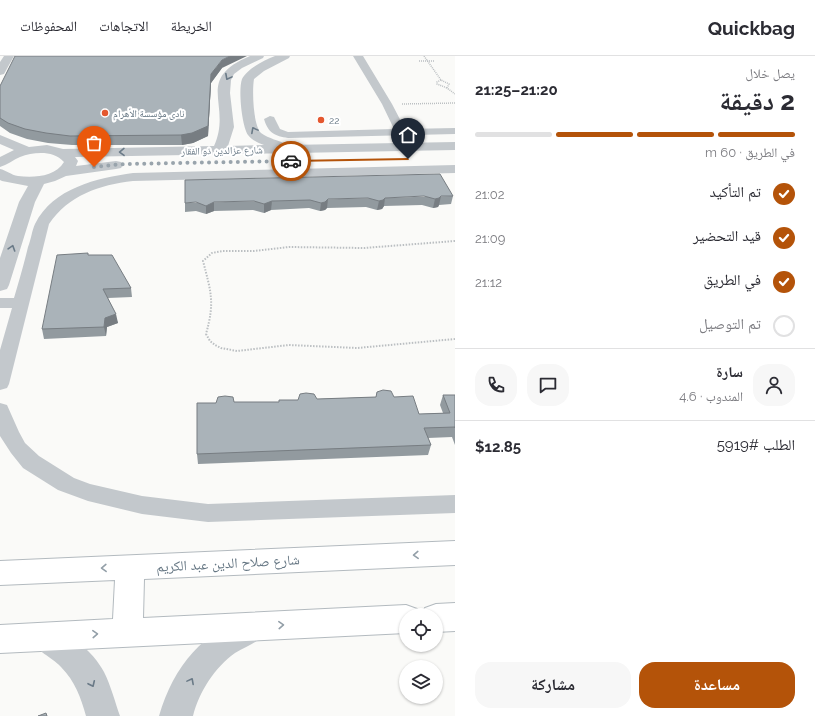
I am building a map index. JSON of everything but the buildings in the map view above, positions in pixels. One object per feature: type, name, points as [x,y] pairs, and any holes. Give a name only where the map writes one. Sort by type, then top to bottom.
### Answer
[{"type":"main road","name":"شارع صلاح الدين عبد الكريم","points":[[0,573],[455,553]]},
{"type":"main road","points":[[128,633],[130,567]]},
{"type":"main road","points":[[443,618],[455,617]]},
{"type":"main road","points":[[0,639],[399,619]]},
{"type":"street","points":[[0,72],[9,56]]},
{"type":"street","points":[[219,151],[227,127],[224,86],[226,76],[242,63],[259,56]]},
{"type":"street","points":[[285,56],[264,66],[252,74],[248,79],[247,90],[251,126],[254,133],[286,150]]},
{"type":"street","points":[[358,56],[387,104],[401,132]]},
{"type":"street","points":[[270,119],[272,129],[281,134],[455,131]]},
{"type":"street","points":[[352,133],[359,148]]},
{"type":"street","points":[[329,134],[335,148]]},
{"type":"street","points":[[0,140],[28,151]]},
{"type":"street","name":"شارع عزالدين ذو الفقار","points":[[28,151],[46,150],[62,153],[151,158],[420,153],[455,146]]},
{"type":"street","name":"شارع عزالدين ذو الفقار","points":[[0,170],[10,179],[23,181],[38,180],[53,177],[64,172],[103,165],[219,151],[359,148],[420,153],[455,158]]},
{"type":"street","points":[[0,190],[3,183],[0,170],[6,158],[28,151]]},
{"type":"street","points":[[62,153],[71,161],[70,167],[64,172]]},
{"type":"street","points":[[0,384],[40,232],[46,216],[66,197],[95,184],[120,178],[146,176],[455,170]]},
{"type":"street","points":[[0,285],[27,202],[38,180]]},
{"type":"street","points":[[0,303],[21,303]]},
{"type":"street","points":[[0,410],[9,434],[18,448],[31,462],[47,474],[66,484],[88,492],[134,504],[208,513],[455,504]]},
{"type":"street","points":[[176,716],[178,705],[196,671],[222,645],[253,627]]},
{"type":"street","points":[[46,637],[72,656],[92,682],[103,716]]},
{"type":"path","points":[[424,56],[441,80],[449,84],[447,88]]},
{"type":"path","points":[[419,61],[434,61]]},
{"type":"path","points":[[441,80],[437,84],[447,88],[455,94]]},
{"type":"path","points":[[387,104],[455,103]]},
{"type":"path","points":[[455,241],[364,248],[299,247],[246,251],[223,251],[212,253],[203,261],[212,298],[212,316],[206,334],[210,341],[221,348],[237,350],[289,345],[357,348],[455,339]]},
{"type":"way so far","points":[[94,167],[124,164],[291,161]]},
{"type":"place","name":"نادى مؤسسة الأهرام","points":[[105,113]]},
{"type":"place","name":"22","points":[[321,120]]},
{"type":"route","points":[[291,161],[408,159]]}]
